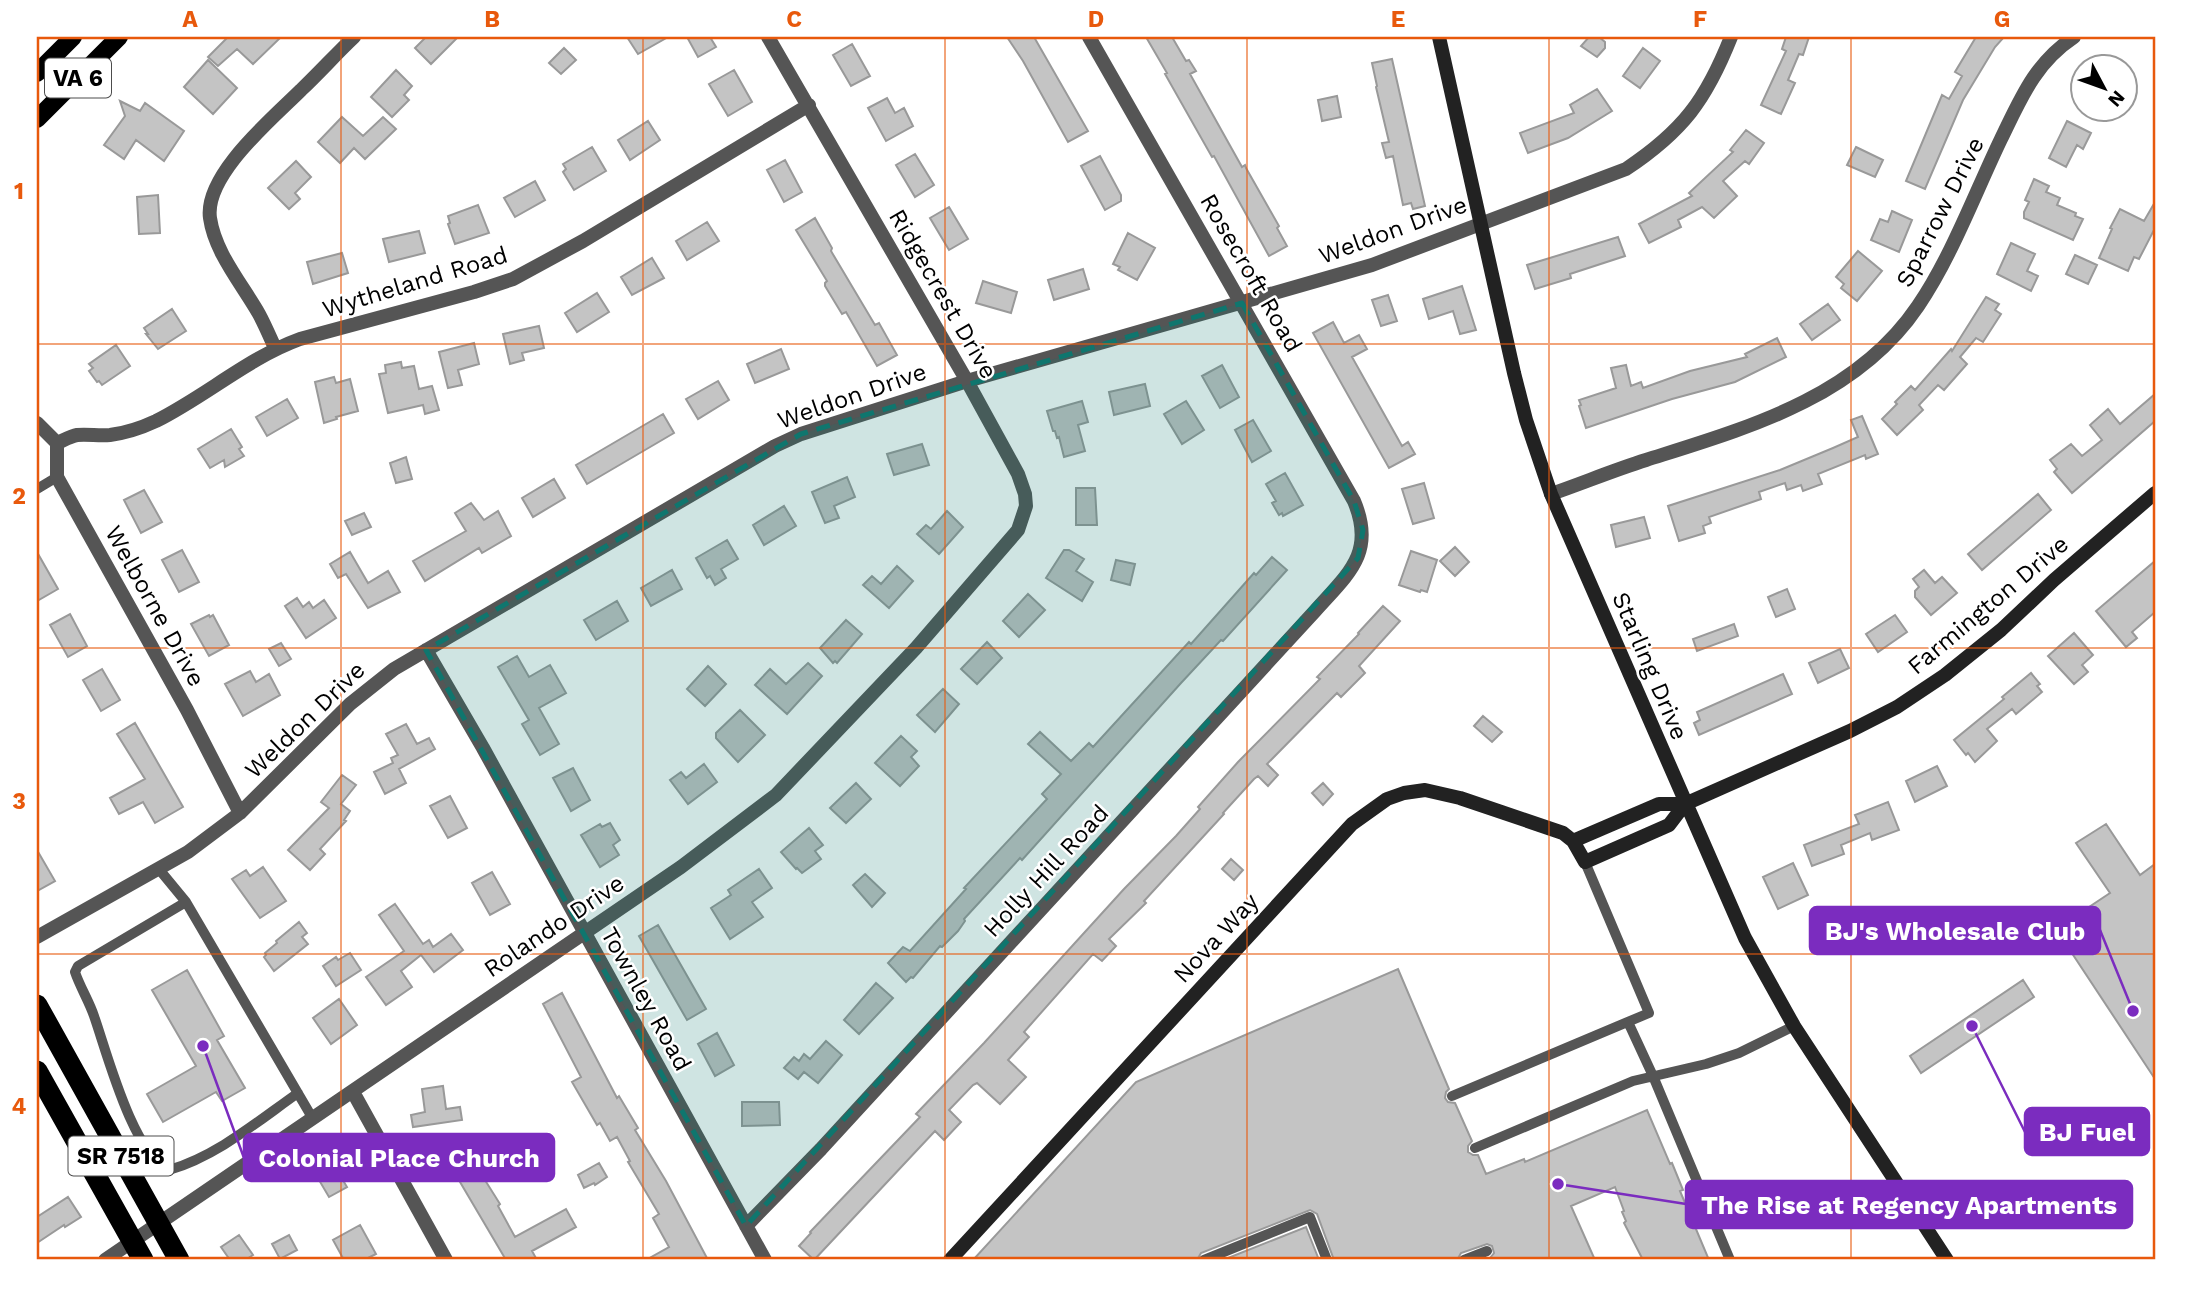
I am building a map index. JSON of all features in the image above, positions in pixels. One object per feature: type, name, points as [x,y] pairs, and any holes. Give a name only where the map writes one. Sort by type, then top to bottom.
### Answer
[{"type":"highway","name":"SR 7518","points":[[37,1005],[179,1260]]},
{"type":"highway","name":"SR 7518","points":[[37,1071],[138,1251]]},
{"type":"main road","name":"VA 6","points":[[37,74],[73,37]]},
{"type":"main road","name":"VA 6","points":[[37,119],[119,37]]},
{"type":"street","points":[[275,348],[214,235],[210,219],[211,201],[220,178],[236,155],[354,37]]},
{"type":"street","name":"Ridgecrest Drive","points":[[768,37],[1018,474],[1026,506],[1018,530],[981,573]]},
{"type":"street","name":"Rosecroft Road","points":[[1089,37],[1354,501],[1363,536]]},
{"type":"street","name":"Starling Drive","points":[[1438,37],[1523,409],[1551,494],[1745,938],[1794,1026],[1947,1260]]},
{"type":"street","name":"Weldon Drive","points":[[37,937],[188,852],[240,813],[350,704],[381,678],[775,446],[801,434],[967,381],[1372,265],[1626,169],[1655,150],[1686,120],[1704,95],[1731,37]]},
{"type":"street","name":"Sparrow Drive","points":[[1551,494],[1790,410],[1843,380],[1870,360],[1918,306],[1940,270],[2028,85],[2051,55],[2074,37]]},
{"type":"street","name":"Wytheland Road","points":[[57,443],[76,435],[107,436],[130,431],[157,420],[275,348],[300,339],[513,279],[583,242],[809,105]]},
{"type":"street","points":[[37,423],[57,443]]},
{"type":"street","name":"Welborne Drive","points":[[57,443],[57,477],[180,698],[240,813]]},
{"type":"street","name":"Farmington Drive","points":[[1685,804],[1850,731],[1935,682],[2001,630],[2054,580],[2155,493]]},
{"type":"street","name":"Holly Hill Road","points":[[746,1226],[830,1139],[1349,573],[1358,558],[1363,536]]},
{"type":"street","name":"Rolando Drive","points":[[105,1260],[138,1251],[159,1224],[681,867],[776,795],[916,648],[981,573]]},
{"type":"street","name":"Townley Road","points":[[426,650],[483,748],[765,1260]]},
{"type":"street","name":"Nova Way","points":[[950,1260],[1339,836],[1375,807],[1404,793],[1425,790],[1460,797],[1563,833],[1573,841]]},
{"type":"street","points":[[1660,804],[1685,804],[1670,825],[1585,862],[1573,841],[1660,804]]},
{"type":"street","points":[[352,1092],[446,1260]]},
{"type":"lane","points":[[37,489],[57,477]]},
{"type":"lane","points":[[1452,1096],[1649,1013],[1585,862]]},
{"type":"lane","points":[[158,868],[186,902],[313,1119]]},
{"type":"lane","points":[[186,902],[78,966],[75,972],[93,1013],[128,1111],[148,1152],[160,1166],[169,1170],[185,1165],[205,1156],[299,1093]]},
{"type":"lane","points":[[1628,1022],[1730,1260]]},
{"type":"lane","points":[[1475,1148],[1633,1081],[1706,1064],[1739,1053],[1794,1026]]},
{"type":"lane","points":[[1204,1260],[1310,1217],[1328,1260]]},
{"type":"lane","points":[[1465,1260],[1487,1251]]},
{"type":"highlighted area","points":[[1242,303],[1354,501],[1363,530],[1358,558],[746,1226],[426,650],[801,434]]},
{"type":"building","points":[[226,37],[281,37],[253,64],[237,49],[218,66],[208,57]]},
{"type":"building","points":[[426,37],[458,37],[431,64],[415,48]]},
{"type":"building","points":[[627,37],[668,37],[638,54]]},
{"type":"building","points":[[687,37],[710,37],[716,47],[698,57]]},
{"type":"building","points":[[1007,37],[1034,37],[1088,131],[1068,142]]},
{"type":"building","points":[[1146,37],[1172,37],[1186,61],[1189,60],[1196,71],[1190,74],[1242,167],[1245,165],[1279,226],[1277,228],[1287,246],[1269,256]]},
{"type":"building","points":[[1589,37],[1599,37],[1605,42],[1605,48],[1597,57],[1581,46]]},
{"type":"building","points":[[1786,37],[1809,37],[1803,55],[1799,54],[1788,80],[1795,83],[1781,114],[1761,105],[1786,51],[1782,49]]},
{"type":"building","points":[[1976,37],[2004,37],[1963,100],[1925,189],[1906,181],[1942,95],[1949,99],[1962,76],[1955,72]]},
{"type":"building","points":[[852,44],[870,76],[851,86],[833,55]]},
{"type":"building","points":[[564,48],[576,60],[561,74],[549,63]]},
{"type":"building","points":[[1643,48],[1660,61],[1640,88],[1623,76]]},
{"type":"building","points":[[1392,59],[1425,206],[1413,209],[1411,203],[1403,205],[1393,156],[1386,158],[1382,143],[1389,142],[1372,63]]},
{"type":"building","points":[[208,60],[237,88],[213,114],[184,87]]},
{"type":"building","points":[[396,70],[412,86],[404,95],[409,100],[392,117],[371,97]]},
{"type":"building","points":[[734,70],[752,102],[728,116],[709,84]]},
{"type":"building","points":[[1597,89],[1612,111],[1568,138],[1528,153],[1520,133],[1574,113],[1570,105]]},
{"type":"building","points":[[1337,96],[1341,117],[1322,121],[1318,100]]},
{"type":"building","points":[[887,98],[895,113],[904,108],[913,126],[886,141],[868,108]]},
{"type":"building","points":[[120,101],[140,111],[145,103],[184,131],[164,161],[136,140],[124,159],[104,145],[125,116]]},
{"type":"building","points":[[342,117],[363,136],[383,117],[396,129],[365,159],[354,148],[340,163],[318,142]]},
{"type":"building","points":[[648,121],[660,140],[630,160],[618,140]]},
{"type":"building","points":[[2067,121],[2091,133],[2083,149],[2077,145],[2066,167],[2049,158]]},
{"type":"building","points":[[1746,130],[1764,143],[1749,164],[1745,161],[1723,181],[1737,196],[1714,218],[1702,207],[1678,220],[1681,227],[1649,243],[1639,224],[1692,196],[1689,193],[1733,152],[1730,150]]},
{"type":"building","points":[[592,147],[606,171],[574,190],[563,172],[566,169],[563,164]]},
{"type":"building","points":[[1856,147],[1883,160],[1875,177],[1847,165]]},
{"type":"building","points":[[915,154],[934,185],[915,197],[896,165]]},
{"type":"building","points":[[1100,156],[1121,195],[1121,201],[1105,210],[1081,166]]},
{"type":"building","points":[[785,160],[802,192],[784,202],[767,170]]},
{"type":"building","points":[[296,161],[311,177],[295,193],[300,199],[289,209],[268,188]]},
{"type":"building","points":[[2034,179],[2049,186],[2046,192],[2060,198],[2057,205],[2083,219],[2073,240],[2024,218],[2029,202],[2025,200]]},
{"type":"building","points":[[535,181],[545,200],[515,217],[504,198]]},
{"type":"building","points":[[158,195],[160,233],[139,234],[137,197]]},
{"type":"building","points":[[2155,202],[2155,228],[2139,259],[2134,257],[2128,271],[2099,258],[2120,209],[2144,221]]},
{"type":"building","points":[[478,205],[489,233],[455,244],[448,216]]},
{"type":"building","points":[[949,207],[968,239],[949,250],[930,218]]},
{"type":"building","points":[[1892,211],[1912,220],[1899,252],[1871,240],[1880,219],[1888,222]]},
{"type":"building","points":[[815,218],[832,248],[831,251],[875,325],[879,323],[897,355],[877,366],[846,312],[842,314],[825,286],[827,281],[796,230]]},
{"type":"building","points":[[707,222],[719,241],[687,260],[676,241]]},
{"type":"building","points":[[419,231],[425,253],[389,262],[383,239]]},
{"type":"building","points":[[1128,233],[1155,248],[1137,280],[1118,270],[1120,267],[1113,264]]},
{"type":"building","points":[[1618,237],[1625,256],[1535,289],[1527,265]]},
{"type":"building","points":[[2011,243],[2035,254],[2027,271],[2038,276],[2031,291],[1997,274]]},
{"type":"building","points":[[1858,251],[1882,271],[1857,301],[1841,288],[1844,284],[1836,277]]},
{"type":"building","points":[[342,253],[348,273],[313,284],[307,262]]},
{"type":"building","points":[[2075,255],[2097,265],[2088,284],[2066,274]]},
{"type":"building","points":[[652,258],[664,278],[632,295],[621,277]]},
{"type":"building","points":[[1083,269],[1089,289],[1054,300],[1048,280]]},
{"type":"building","points":[[983,281],[1017,292],[1011,313],[976,303]]},
{"type":"building","points":[[1462,286],[1476,330],[1460,334],[1453,311],[1429,319],[1423,299]]},
{"type":"building","points":[[597,293],[609,312],[577,332],[565,313]]},
{"type":"building","points":[[1388,295],[1397,321],[1381,326],[1372,300]]},
{"type":"building","points":[[1986,297],[1999,304],[1995,310],[2001,314],[1983,342],[1976,338],[1960,357],[1967,364],[1944,390],[1938,385],[1919,405],[1923,410],[1897,435],[1882,419],[1911,386],[1915,390],[1951,349],[1952,351]]},
{"type":"building","points":[[1828,304],[1840,320],[1812,340],[1800,324]]},
{"type":"building","points":[[172,309],[186,331],[158,349],[144,328]]},
{"type":"building","points":[[1333,322],[1344,343],[1359,335],[1367,349],[1352,357],[1402,446],[1408,442],[1415,454],[1389,468],[1313,333]]},
{"type":"building","points":[[539,326],[544,348],[522,353],[524,360],[510,364],[503,334]]},
{"type":"building","points":[[1777,338],[1786,357],[1735,382],[1672,399],[1586,428],[1579,400],[1616,388],[1611,368],[1626,365],[1631,386],[1641,382],[1643,388],[1690,371],[1747,357],[1745,354]]},
{"type":"building","points":[[474,343],[479,364],[458,370],[462,385],[448,388],[439,352]]},
{"type":"building","points":[[116,345],[130,366],[102,385],[89,371],[93,368],[89,364]]},
{"type":"building","points":[[781,349],[789,369],[755,383],[747,364]]},
{"type":"building","points":[[401,362],[402,368],[414,366],[419,389],[432,386],[439,410],[425,414],[423,405],[388,413],[379,374],[386,373],[385,365]]},
{"type":"building","points":[[1222,365],[1239,397],[1220,408],[1202,376]]},
{"type":"building","points":[[334,377],[336,383],[350,379],[358,411],[324,423],[315,382]]},
{"type":"building","points":[[718,381],[729,400],[698,419],[686,399]]},
{"type":"building","points":[[1145,384],[1150,406],[1114,415],[1109,392]]},
{"type":"building","points":[[2155,394],[2155,421],[2072,493],[2054,472],[2057,469],[2050,460],[2071,444],[2082,456],[2102,440],[2090,425],[2108,409],[2120,424]]},
{"type":"building","points":[[287,399],[298,418],[267,436],[256,417]]},
{"type":"building","points":[[1082,401],[1088,422],[1078,425],[1085,451],[1064,457],[1059,437],[1057,438],[1053,431],[1047,411]]},
{"type":"building","points":[[1186,401],[1204,430],[1182,444],[1164,414]]},
{"type":"building","points":[[663,414],[674,433],[587,484],[576,465]]},
{"type":"building","points":[[1862,416],[1878,454],[1866,459],[1865,455],[1818,474],[1822,484],[1803,491],[1801,485],[1787,490],[1785,483],[1759,492],[1761,499],[1709,517],[1711,523],[1703,526],[1705,533],[1679,541],[1668,506],[1780,470],[1858,437],[1851,420]]},
{"type":"building","points":[[1253,420],[1271,451],[1252,462],[1235,430]]},
{"type":"building","points":[[231,429],[242,447],[239,449],[244,456],[225,467],[224,460],[210,468],[198,449]]},
{"type":"building","points":[[922,444],[929,465],[894,475],[887,454]]},
{"type":"building","points":[[406,457],[412,479],[396,483],[390,463]]},
{"type":"building","points":[[1285,473],[1303,505],[1283,516],[1282,513],[1279,515],[1272,503],[1276,501],[1266,484]]},
{"type":"building","points":[[847,477],[855,497],[834,506],[839,518],[825,523],[812,492]]},
{"type":"building","points":[[554,479],[565,498],[533,517],[522,498]]},
{"type":"building","points":[[1424,483],[1434,518],[1413,524],[1402,489]]},
{"type":"building","points":[[1076,488],[1095,488],[1097,525],[1076,525]]},
{"type":"building","points":[[144,490],[162,522],[141,533],[124,500]]},
{"type":"building","points":[[2038,494],[2051,510],[1982,570],[1968,554]]},
{"type":"building","points":[[471,503],[484,520],[498,511],[511,536],[482,553],[479,548],[425,581],[413,561],[466,531],[455,513]]},
{"type":"building","points":[[784,506],[796,526],[764,545],[753,525]]},
{"type":"building","points":[[947,511],[963,527],[939,554],[917,534],[926,525],[931,529]]},
{"type":"building","points":[[364,513],[371,527],[352,535],[345,521]]},
{"type":"building","points":[[1644,517],[1650,538],[1616,547],[1611,525]]},
{"type":"building","points":[[727,540],[738,559],[721,569],[726,578],[715,585],[710,576],[707,578],[696,558]]},
{"type":"building","points":[[1455,547],[1469,562],[1455,576],[1440,561]]},
{"type":"building","points":[[182,550],[199,582],[179,592],[162,560]]},
{"type":"building","points":[[1064,550],[1084,559],[1076,571],[1093,582],[1082,601],[1046,578]]},
{"type":"building","points":[[1411,551],[1437,560],[1427,592],[1399,585]]},
{"type":"building","points":[[37,552],[58,589],[37,601]]},
{"type":"building","points":[[350,552],[368,583],[388,571],[400,592],[368,608],[346,574],[338,578],[330,564]]},
{"type":"building","points":[[1272,557],[1287,570],[1022,860],[1020,858],[964,919],[958,931],[906,982],[888,963],[903,947],[910,951],[1047,799],[1042,794],[1061,774],[1028,744],[1040,732],[1071,761],[1089,743],[1093,747],[1254,573],[1256,575]]},
{"type":"building","points":[[1116,560],[1135,564],[1130,585],[1111,580]]},
{"type":"building","points":[[2155,561],[2155,612],[2132,632],[2137,638],[2126,647],[2096,611]]},
{"type":"building","points":[[897,566],[913,581],[889,608],[863,585],[872,576],[881,584]]},
{"type":"building","points":[[672,570],[682,589],[651,606],[641,588]]},
{"type":"building","points":[[1924,570],[1935,583],[1942,577],[1957,593],[1931,615],[1915,597],[1915,591],[1919,587],[1913,579]]},
{"type":"building","points":[[1787,589],[1795,609],[1776,617],[1768,597]]},
{"type":"building","points":[[1028,594],[1045,610],[1019,637],[1003,621]]},
{"type":"building","points":[[297,598],[303,607],[309,602],[313,608],[324,600],[336,618],[306,638],[285,606]]},
{"type":"building","points":[[617,601],[628,621],[596,640],[584,620]]},
{"type":"building","points":[[1383,606],[1400,621],[1359,666],[1365,673],[1341,697],[1337,693],[1267,764],[1278,775],[1268,786],[1258,776],[1254,779],[1144,901],[1146,903],[1109,939],[1116,946],[1102,961],[1093,954],[1024,1032],[1029,1037],[1008,1060],[1026,1077],[1000,1104],[977,1083],[973,1085],[949,1110],[961,1122],[944,1140],[935,1131],[814,1260],[799,1246],[810,1232],[920,1117],[916,1114],[1176,836],[1238,762],[1320,679],[1317,677]]},
{"type":"building","points":[[70,614],[87,646],[68,657],[50,625]]},
{"type":"building","points":[[213,615],[229,645],[209,656],[191,624]]},
{"type":"building","points":[[1895,615],[1907,632],[1878,652],[1866,634]]},
{"type":"building","points":[[846,620],[862,634],[837,663],[833,663],[820,648]]},
{"type":"building","points":[[1734,624],[1738,636],[1697,651],[1693,639]]},
{"type":"building","points":[[2074,633],[2093,655],[2082,665],[2088,672],[2074,684],[2048,656]]},
{"type":"building","points":[[987,642],[1002,658],[977,684],[961,669]]},
{"type":"building","points":[[281,643],[291,659],[279,666],[269,649]]},
{"type":"building","points":[[1840,649],[1849,668],[1818,683],[1809,663]]},
{"type":"building","points":[[517,656],[529,677],[550,665],[566,693],[539,708],[559,744],[540,755],[522,724],[529,720],[498,667]]},
{"type":"building","points":[[808,663],[822,676],[787,714],[755,685],[770,669],[786,684]]},
{"type":"building","points":[[708,666],[726,684],[705,706],[687,689]]},
{"type":"building","points":[[102,669],[120,700],[101,711],[83,680]]},
{"type":"building","points":[[250,671],[256,682],[269,674],[280,695],[243,716],[225,684]]},
{"type":"building","points":[[2031,673],[2040,684],[2037,686],[2042,692],[2016,714],[2012,709],[1987,729],[1997,741],[1975,762],[1954,740]]},
{"type":"building","points":[[1783,674],[1792,694],[1699,735],[1694,723],[1700,720],[1697,712]]},
{"type":"building","points":[[943,689],[959,704],[935,732],[917,715]]},
{"type":"building","points":[[740,710],[765,735],[738,762],[716,738],[716,733]]},
{"type":"building","points":[[1483,716],[1502,732],[1492,742],[1474,726]]},
{"type":"building","points":[[135,723],[183,807],[155,823],[143,802],[119,814],[110,798],[145,779],[117,734]]},
{"type":"building","points":[[406,724],[417,744],[429,738],[435,749],[399,769],[406,783],[385,794],[374,772],[393,763],[391,758],[398,755],[386,734]]},
{"type":"building","points":[[901,736],[917,751],[911,757],[919,766],[900,786],[875,763]]},
{"type":"building","points":[[704,764],[717,782],[688,804],[670,780],[681,772],[686,778]]},
{"type":"building","points":[[1937,766],[1947,786],[1915,802],[1906,781]]},
{"type":"building","points":[[573,768],[590,800],[571,811],[553,778]]},
{"type":"building","points":[[342,775],[356,785],[341,804],[350,811],[344,820],[346,821],[320,849],[325,854],[310,870],[288,850],[329,808],[321,802]]},
{"type":"building","points":[[856,783],[871,799],[846,823],[830,808]]},
{"type":"building","points":[[1323,783],[1333,794],[1323,805],[1312,793]]},
{"type":"building","points":[[450,796],[467,828],[448,838],[430,806]]},
{"type":"building","points":[[1888,802],[1899,830],[1872,840],[1870,833],[1841,845],[1844,854],[1812,866],[1804,845],[1859,824],[1855,815]]},
{"type":"building","points":[[610,823],[620,840],[613,845],[619,855],[600,867],[581,835],[600,824],[602,827]]},
{"type":"building","points":[[2106,824],[2140,875],[2155,864],[2155,1079],[2056,929],[2110,893],[2076,843]]},
{"type":"building","points":[[809,828],[823,845],[815,851],[821,859],[802,873],[781,852]]},
{"type":"building","points":[[37,850],[55,881],[37,891]]},
{"type":"building","points":[[1231,859],[1243,870],[1234,880],[1222,869]]},
{"type":"building","points":[[1793,863],[1808,895],[1778,909],[1763,877]]},
{"type":"building","points":[[263,867],[286,901],[260,918],[232,879],[246,870],[250,876]]},
{"type":"building","points":[[759,869],[772,888],[752,902],[763,917],[730,939],[711,908],[731,895],[728,890]]},
{"type":"building","points":[[492,872],[510,904],[490,915],[472,883]]},
{"type":"building","points":[[865,874],[885,893],[872,907],[853,885]]},
{"type":"building","points":[[395,904],[423,944],[429,940],[433,947],[451,934],[463,950],[434,972],[421,955],[401,971],[412,987],[386,1005],[366,977],[404,951],[379,915]]},
{"type":"building","points":[[299,922],[307,933],[302,937],[308,944],[274,971],[264,957],[265,953]]},
{"type":"building","points":[[658,925],[706,1009],[687,1020],[639,936]]},
{"type":"building","points":[[350,953],[361,970],[336,986],[323,966],[336,957],[338,960]]},
{"type":"building","points":[[1398,969],[1449,1089],[1445,1098],[1448,1102],[1455,1103],[1472,1141],[1468,1152],[1478,1155],[1486,1174],[1524,1159],[1525,1162],[1647,1110],[1670,1164],[1672,1163],[1683,1190],[1680,1191],[1709,1260],[1643,1260],[1624,1223],[1624,1211],[1615,1187],[1571,1206],[1595,1260],[1484,1260],[1494,1253],[1492,1246],[1487,1244],[1461,1253],[1457,1260],[1334,1260],[1317,1214],[1310,1210],[1201,1253],[1197,1260],[973,1260],[1136,1082]]},
{"type":"building","points":[[187,970],[224,1036],[217,1040],[245,1088],[222,1101],[216,1092],[163,1122],[147,1094],[196,1066],[152,990]]},
{"type":"building","points":[[2023,980],[2034,997],[1921,1073],[1910,1056]]},
{"type":"building","points":[[876,983],[893,998],[859,1034],[844,1020]]},
{"type":"building","points":[[562,993],[617,1098],[619,1096],[638,1128],[635,1130],[708,1260],[646,1260],[669,1247],[653,1218],[659,1214],[628,1162],[630,1161],[617,1137],[610,1141],[600,1123],[597,1125],[572,1082],[581,1077],[543,1004]]},
{"type":"building","points":[[339,999],[357,1025],[331,1044],[313,1018]]},
{"type":"building","points":[[717,1033],[734,1065],[715,1076],[698,1044]]},
{"type":"building","points":[[826,1041],[842,1055],[818,1083],[804,1072],[798,1079],[784,1068],[794,1057],[799,1061],[804,1054],[810,1059]]},
{"type":"building","points":[[443,1086],[446,1109],[460,1107],[462,1120],[413,1127],[411,1115],[425,1112],[422,1089]]},
{"type":"building","points":[[742,1102],[779,1102],[780,1125],[742,1126]]},
{"type":"building","points":[[468,1153],[500,1204],[498,1206],[515,1237],[566,1209],[576,1227],[532,1251],[537,1260],[506,1260],[450,1165]]},
{"type":"building","points":[[599,1163],[607,1177],[584,1188],[578,1175]]},
{"type":"building","points":[[334,1165],[347,1187],[329,1197],[316,1175]]},
{"type":"building","points":[[68,1197],[81,1217],[37,1243],[37,1217]]},
{"type":"building","points":[[360,1225],[376,1254],[364,1260],[344,1260],[333,1240]]},
{"type":"building","points":[[1306,1227],[1319,1260],[1223,1260]]},
{"type":"building","points":[[239,1235],[253,1255],[245,1260],[230,1260],[221,1247]]},
{"type":"building","points":[[289,1235],[297,1250],[280,1259],[272,1244]]},
{"type":"place","name":"BJ's Wholesale Club","points":[[2133,1011]]},
{"type":"place","name":"BJ Fuel","points":[[1972,1026]]},
{"type":"place","name":"Colonial Place Church","points":[[203,1046]]},
{"type":"place","name":"The Rise at Regency Apartments","points":[[1558,1184]]}]
